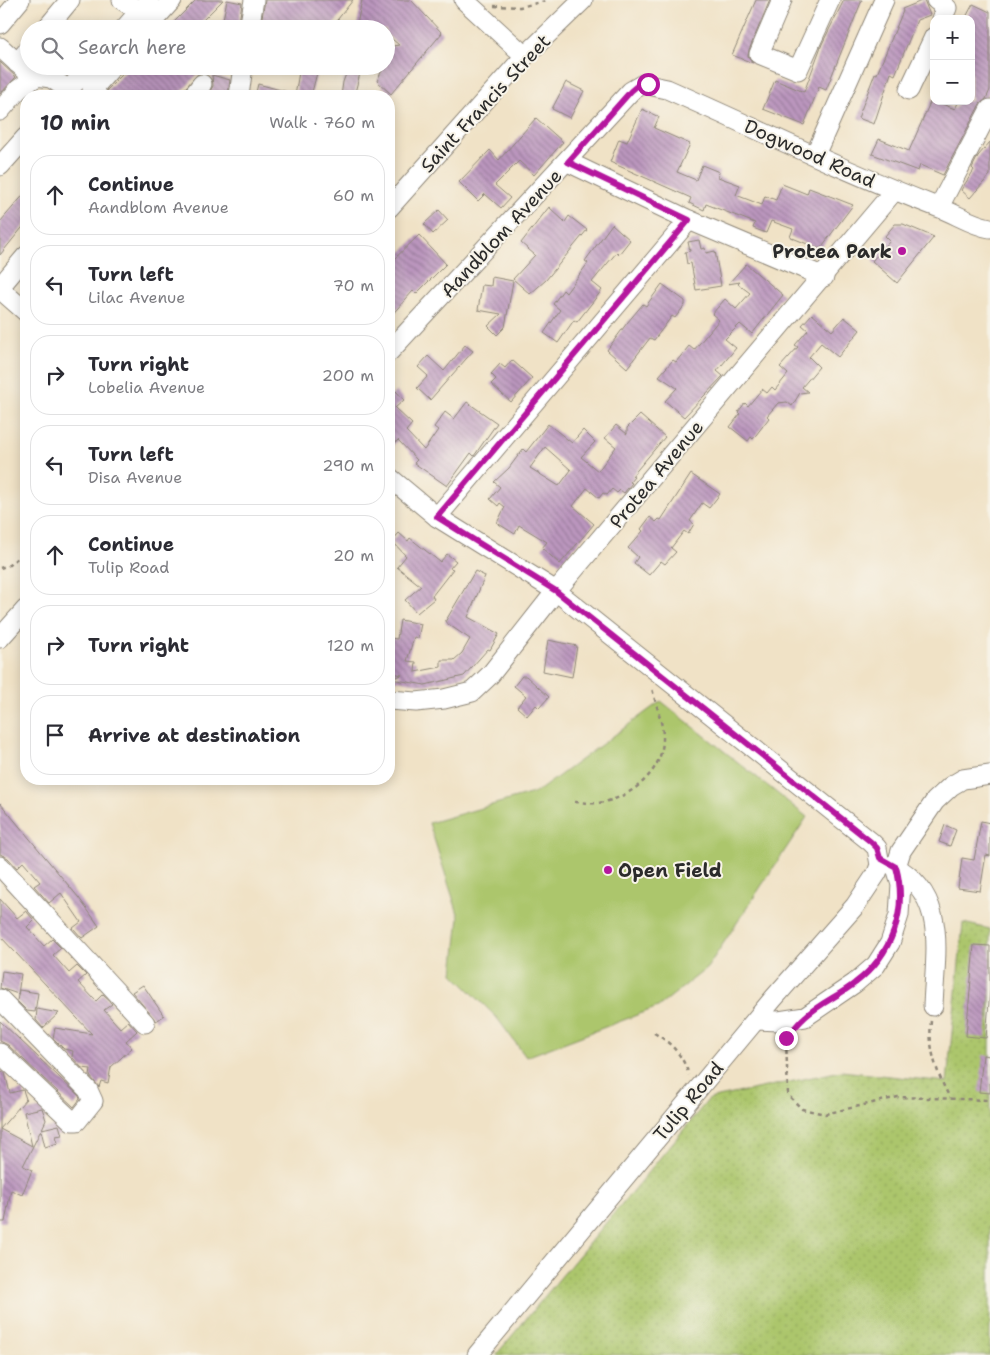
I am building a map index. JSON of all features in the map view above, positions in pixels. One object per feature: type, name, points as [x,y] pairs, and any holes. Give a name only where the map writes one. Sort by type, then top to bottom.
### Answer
[{"type":"street","points":[[0,24],[20,0]]},
{"type":"street","points":[[53,20],[70,0]]},
{"type":"street","points":[[122,0],[144,6],[132,20]]},
{"type":"street","points":[[154,20],[172,0]]},
{"type":"street","points":[[251,20],[254,0]]},
{"type":"street","name":"Saint Francis Street","points":[[395,201],[525,56],[582,0]]},
{"type":"street","points":[[782,0],[759,54],[798,70],[830,0]]},
{"type":"street","points":[[815,155],[884,0]]},
{"type":"street","points":[[936,0],[947,8],[944,15]]},
{"type":"street","points":[[466,2],[525,56]]},
{"type":"street","points":[[909,90],[930,45]]},
{"type":"street","points":[[0,47],[20,55]]},
{"type":"street","points":[[69,90],[82,75]]},
{"type":"street","points":[[92,90],[104,75]]},
{"type":"street","points":[[240,90],[242,75]]},
{"type":"street","points":[[0,111],[20,89],[37,76],[51,78],[63,90]]},
{"type":"street","name":"Dogwood Road","points":[[631,91],[643,84],[667,89],[894,191],[939,207],[979,226],[990,228]]},
{"type":"street","name":"Aandblom Avenue","points":[[395,346],[568,162],[631,91]]},
{"type":"street","points":[[939,207],[990,109],[990,99]]},
{"type":"street","points":[[0,166],[20,144]]},
{"type":"street","points":[[568,162],[689,220],[824,276]]},
{"type":"street","name":"Protea Avenue","points":[[395,700],[425,701],[472,692],[490,674],[556,591],[894,191]]},
{"type":"street","points":[[437,517],[689,220]]},
{"type":"street","points":[[20,263],[0,288],[20,306]]},
{"type":"street","points":[[395,482],[437,517],[556,591],[871,842],[888,863],[901,884],[899,915],[890,943],[876,965],[855,983],[805,1017],[779,1021],[756,1020]]},
{"type":"street","points":[[0,638],[20,616]]},
{"type":"street","name":"Tulip Road","points":[[477,1355],[756,1020],[855,906],[877,874],[900,851],[935,802],[951,786],[963,779],[990,775]]},
{"type":"street","points":[[888,863],[919,884],[930,904],[936,927],[933,1006]]},
{"type":"street","points":[[0,866],[145,1023]]},
{"type":"street","points":[[0,999],[91,1093],[93,1101],[78,1119],[72,1121],[0,1053]]},
{"type":"path","points":[[466,2],[520,7],[549,0]]},
{"type":"path","points":[[0,568],[9,565],[20,556]]},
{"type":"path","points":[[575,802],[599,803],[625,794],[648,779],[659,761],[664,737],[646,662]]},
{"type":"path","points":[[933,1006],[930,1034],[933,1060],[950,1098]]},
{"type":"path","points":[[805,1017],[786,1038],[788,1094],[802,1109],[825,1114],[898,1096],[990,1100]]},
{"type":"path","points":[[654,1033],[669,1041],[685,1063],[695,1093]]},
{"type":"green space","name":"Open Field","points":[[661,701],[807,817],[707,968],[658,1007],[526,1057],[497,1018],[453,974],[459,917],[429,823],[537,792]]},
{"type":"green space","points":[[963,923],[990,929],[990,1355],[496,1355],[709,1099],[841,1071],[947,1082]]},
{"type":"building","points":[[196,0],[223,0],[203,20],[176,20]]},
{"type":"building","points":[[227,0],[242,3],[239,20],[223,20]]},
{"type":"building","points":[[265,0],[353,0],[337,20],[262,20]]},
{"type":"building","points":[[362,0],[411,0],[442,33],[394,90],[387,90],[377,81],[380,75],[395,75],[395,46],[399,45],[395,42],[395,20],[358,20]]},
{"type":"building","points":[[756,0],[770,0],[749,50],[748,56],[753,63],[732,55]]},
{"type":"building","points":[[844,0],[862,0],[826,90],[819,87],[804,125],[763,109],[775,80],[804,92],[822,44]]},
{"type":"building","points":[[924,0],[930,15],[917,20],[895,75],[891,73],[874,124],[858,118],[875,73],[877,74],[903,11],[902,9]]},
{"type":"building","points":[[973,4],[990,12],[990,90],[986,99],[980,104],[943,175],[920,165],[918,171],[872,154],[879,139],[909,151],[930,103],[930,105],[944,105],[955,109],[957,105],[975,105],[975,15],[967,15]]},
{"type":"building","points":[[0,62],[16,77],[0,94]]},
{"type":"building","points":[[122,75],[197,75],[183,90],[107,90]]},
{"type":"building","points":[[212,75],[230,80],[229,90],[211,90],[213,86]]},
{"type":"building","points":[[298,75],[316,75],[313,90],[296,90]]},
{"type":"building","points":[[346,75],[360,75],[356,90],[342,90]]},
{"type":"building","points":[[566,82],[584,91],[570,118],[552,109]]},
{"type":"building","points":[[258,84],[281,90],[256,90]]},
{"type":"building","points":[[642,109],[659,117],[654,128],[690,144],[677,172],[696,180],[702,165],[719,172],[718,177],[740,185],[736,195],[762,205],[765,196],[776,200],[782,184],[807,194],[809,188],[853,205],[820,249],[790,237],[793,229],[771,221],[766,233],[753,228],[755,223],[706,204],[704,210],[689,203],[691,198],[610,162],[619,139],[627,142]]},
{"type":"building","points":[[536,118],[563,142],[534,175],[519,161],[495,185],[510,198],[501,208],[485,194],[478,201],[459,182],[490,150],[499,160]]},
{"type":"building","points":[[990,142],[990,175],[970,198],[961,190],[974,170],[972,168],[978,156]]},
{"type":"building","points":[[20,199],[20,230],[0,255],[0,222]]},
{"type":"building","points":[[549,207],[565,222],[569,216],[587,230],[546,280],[530,294],[513,279],[535,255],[521,243]]},
{"type":"building","points":[[439,210],[448,220],[433,234],[424,224]]},
{"type":"building","points":[[612,224],[630,240],[619,254],[617,252],[592,282],[602,290],[577,322],[574,320],[558,343],[544,333],[560,310],[553,304],[563,290],[566,293],[588,263],[585,261]]},
{"type":"building","name":"Protea Park","points":[[895,224],[903,224],[934,237],[897,283],[872,261],[890,241],[885,236]]},
{"type":"building","points":[[419,235],[446,264],[416,294],[413,291],[395,311],[395,258]]},
{"type":"building","points":[[699,240],[701,249],[705,248],[706,253],[715,251],[721,286],[696,290],[691,263],[687,264],[685,252],[690,251],[688,242]]},
{"type":"building","points":[[746,264],[783,295],[752,334],[740,324],[725,339],[736,348],[717,371],[723,376],[684,417],[665,401],[677,388],[659,376],[673,360],[676,362],[689,346],[694,350],[719,320],[712,314],[725,299],[736,309],[750,293],[738,284],[740,282],[728,284]]},
{"type":"building","points":[[492,277],[513,281],[505,327],[497,335],[488,326],[501,314],[478,310],[482,285],[491,286]]},
{"type":"building","points":[[662,284],[685,301],[685,305],[675,318],[672,316],[654,340],[650,338],[627,368],[607,350],[627,323],[643,304],[646,306]]},
{"type":"building","points":[[812,314],[832,331],[844,317],[860,330],[838,357],[821,343],[809,357],[819,367],[802,387],[808,392],[800,393],[792,406],[787,402],[778,403],[767,416],[769,418],[753,439],[751,437],[748,441],[730,427],[740,414],[738,412],[745,403],[748,406],[762,389],[767,393],[772,387],[775,390],[788,374],[780,367],[798,347],[795,345],[808,330],[802,325]]},
{"type":"building","points":[[465,345],[473,351],[430,400],[417,388],[428,376],[418,367],[428,356],[444,371]]},
{"type":"building","points":[[512,360],[532,378],[511,402],[491,384],[496,379],[491,374],[500,364],[505,368]]},
{"type":"building","points":[[395,392],[404,400],[395,408]]},
{"type":"building","points":[[467,402],[497,423],[474,456],[471,453],[447,486],[414,463],[417,460],[398,440],[395,443],[395,408],[412,424],[406,431],[424,450],[438,430],[434,427],[445,412],[454,419]]},
{"type":"building","points":[[640,415],[665,437],[632,476],[634,477],[630,482],[632,483],[624,493],[620,490],[617,493],[612,489],[607,495],[603,493],[599,498],[587,488],[573,506],[594,524],[560,564],[542,548],[547,542],[519,525],[515,534],[497,523],[505,507],[500,503],[498,506],[490,499],[500,487],[494,482],[509,468],[523,449],[526,452],[548,424],[572,443],[583,430],[595,442],[581,457],[598,471],[616,447],[605,438],[616,425],[627,434],[627,428]],"holes":[[[545,447],[571,470],[559,486],[530,468]]]},
{"type":"building","points":[[691,474],[720,494],[709,508],[702,503],[690,521],[694,524],[688,534],[684,531],[671,548],[676,552],[665,564],[661,561],[649,575],[634,563],[638,557],[628,548],[643,531],[641,529],[650,517],[656,522],[659,519],[661,520]]},
{"type":"building","points":[[399,533],[408,541],[410,538],[440,562],[447,554],[456,561],[450,568],[453,569],[432,596],[434,599],[417,613],[405,600],[421,586],[397,567],[406,556],[395,544],[395,538]]},
{"type":"building","points":[[475,571],[485,576],[468,617],[499,634],[490,650],[488,649],[464,676],[425,685],[395,680],[395,678],[402,675],[395,673],[395,639],[397,639],[400,620],[421,624],[418,638],[414,637],[407,661],[416,662],[415,672],[441,667],[441,660],[454,660],[462,653],[470,639],[445,622]]},
{"type":"building","points":[[548,640],[577,646],[572,677],[543,671]]},
{"type":"building","points":[[522,676],[526,676],[549,697],[539,708],[536,705],[527,716],[517,707],[526,696],[514,686]]},
{"type":"building","points":[[0,803],[79,898],[99,926],[82,938],[73,928],[81,922],[61,893],[49,903],[34,886],[40,882],[23,862],[17,868],[8,858],[0,854]]},
{"type":"building","points":[[981,821],[990,823],[990,856],[986,855],[980,891],[958,888],[962,858],[974,860]]},
{"type":"building","points":[[945,825],[956,830],[950,846],[939,842]]},
{"type":"building","points":[[0,899],[17,918],[26,911],[34,920],[27,927],[44,946],[52,939],[61,948],[53,955],[69,973],[77,966],[86,975],[78,982],[96,1001],[103,994],[112,1004],[104,1010],[120,1028],[128,1021],[137,1031],[126,1041],[132,1048],[111,1067],[108,1083],[101,1081],[99,1087],[90,1076],[91,1069],[82,1068],[72,1057],[73,1051],[64,1049],[53,1038],[55,1028],[92,1034],[0,936]]},
{"type":"building","points":[[974,945],[990,946],[990,990],[986,1038],[966,1036]]},
{"type":"building","points":[[2,971],[21,974],[18,994],[0,988]]},
{"type":"building","points":[[143,985],[164,1016],[156,1021],[132,992]]},
{"type":"building","points":[[19,990],[38,993],[35,1012],[27,1011],[17,1001]]},
{"type":"building","points":[[37,1009],[59,1013],[43,1028],[36,1020]]},
{"type":"building","points":[[0,1021],[79,1096],[80,1099],[74,1107],[8,1045],[0,1041]]},
{"type":"building","points":[[983,1055],[990,1056],[990,1093],[979,1092]]},
{"type":"building","points":[[0,1070],[5,1073],[10,1093],[23,1090],[26,1099],[0,1129]]},
{"type":"building","points":[[42,1108],[46,1120],[42,1129],[59,1125],[62,1135],[56,1136],[58,1143],[45,1147],[41,1130],[23,1166],[32,1170],[22,1195],[11,1190],[5,1222],[0,1222],[0,1129],[32,1146],[24,1112]]},
{"type":"place","name":"Protea Park","points":[[902,251]]},
{"type":"place","name":"Open Field","points":[[608,870]]},
{"type":"route","points":[[648,84],[638,85],[631,91],[568,162],[689,220],[437,517],[556,591],[871,842],[877,848],[880,858],[896,867],[901,884],[899,915],[890,943],[876,965],[855,983],[805,1017],[786,1038]]}]
